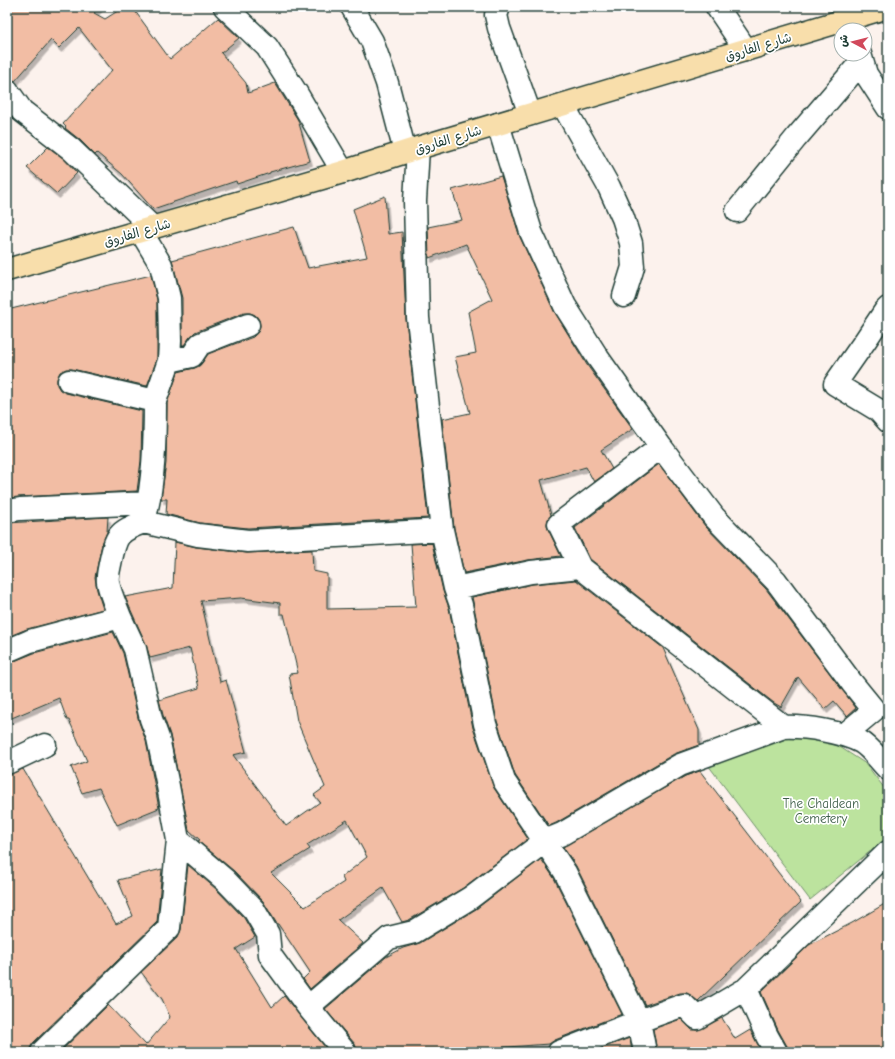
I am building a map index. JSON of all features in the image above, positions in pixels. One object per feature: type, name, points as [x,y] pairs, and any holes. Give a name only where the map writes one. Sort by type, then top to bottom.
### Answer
[{"type":"main road","name":"شارع الفاروق","points":[[856,22],[888,8]]},
{"type":"main road","name":"شارع الفاروق","points":[[7,270],[343,172],[411,150],[746,50],[833,28]]},
{"type":"street","points":[[225,7],[267,47],[297,94],[343,172]]},
{"type":"street","points":[[352,7],[372,41],[411,150],[415,201],[418,318],[442,530],[455,588],[462,605],[486,724],[504,781],[565,872],[640,1021],[645,1052]]},
{"type":"street","points":[[499,7],[496,15],[499,28],[530,114]]},
{"type":"street","points":[[718,7],[746,50]]},
{"type":"street","points":[[737,212],[858,62]]},
{"type":"street","points":[[862,62],[866,74],[888,108]]},
{"type":"street","points":[[7,90],[22,111],[72,149],[146,229],[161,265],[169,298],[169,361],[155,401],[155,449],[146,512],[132,526],[118,536],[114,542],[107,580],[120,617],[135,649],[151,719],[158,738],[178,840],[169,928],[42,1052]]},
{"type":"street","points":[[563,105],[608,187],[623,218],[632,243],[633,267],[624,296]]},
{"type":"street","points":[[498,124],[531,232],[565,306],[598,358],[661,447],[714,517],[776,581],[852,683],[881,704],[844,736]]},
{"type":"street","points":[[888,308],[835,384],[878,410],[888,421]]},
{"type":"street","points":[[169,361],[192,356],[200,344],[248,325]]},
{"type":"street","points":[[69,381],[155,401]]},
{"type":"street","points":[[661,447],[559,524],[580,567],[784,727]]},
{"type":"street","points":[[7,511],[20,509],[146,512],[165,528],[248,541],[442,530]]},
{"type":"street","points":[[455,588],[531,572],[580,567]]},
{"type":"street","points":[[7,651],[30,641],[120,617]]},
{"type":"street","points":[[308,1007],[389,938],[414,932],[470,898],[545,841],[562,834],[680,765],[784,727],[797,726],[844,736],[862,743],[888,769]]},
{"type":"street","points":[[7,763],[45,745]]},
{"type":"street","points":[[178,840],[225,880],[254,910],[268,934],[270,955],[308,1007],[345,1052]]},
{"type":"street","points":[[560,1052],[640,1021],[654,1014],[684,1005],[698,1018],[746,989],[888,852]]},
{"type":"street","points":[[746,989],[767,1036],[776,1052]]},
{"type":"green space","name":"The Chaldean Cemetery","points":[[775,734],[826,738],[866,764],[888,793],[888,837],[810,900],[705,761]]},
{"type":"building","points":[[7,7],[100,7],[94,13],[105,19],[124,7],[132,7],[170,59],[218,18],[239,38],[221,53],[246,83],[248,93],[275,83],[298,120],[310,161],[270,172],[237,184],[236,181],[153,209],[122,174],[97,153],[95,155],[65,128],[66,127],[63,124],[112,70],[79,28],[59,48],[51,40],[15,81],[7,78]]},
{"type":"building","points":[[48,147],[63,158],[77,173],[57,194],[27,168]]},
{"type":"building","points":[[501,176],[520,237],[554,311],[587,365],[633,429],[601,450],[612,469],[594,482],[586,467],[541,480],[551,515],[548,519],[548,529],[561,556],[528,560],[464,573],[454,528],[442,419],[470,413],[455,357],[476,353],[468,312],[492,299],[466,244],[429,258],[428,227],[462,220],[452,190]]},
{"type":"building","points":[[385,196],[388,234],[402,232],[406,319],[428,518],[248,528],[200,523],[166,514],[167,499],[161,499],[166,463],[167,403],[178,372],[195,368],[202,363],[208,354],[253,337],[258,332],[260,326],[259,320],[255,315],[244,313],[195,332],[184,345],[182,345],[182,298],[172,260],[294,227],[308,268],[367,257],[353,209]]},
{"type":"building","points":[[151,275],[157,300],[157,359],[147,386],[72,369],[66,369],[60,372],[57,379],[57,385],[60,390],[66,393],[142,411],[141,461],[137,491],[7,498],[7,310]]},
{"type":"building","points":[[659,464],[705,526],[766,589],[856,708],[847,716],[834,701],[825,709],[798,677],[781,707],[774,703],[590,559],[575,528]]},
{"type":"building","points":[[108,517],[107,532],[102,544],[95,577],[97,590],[103,609],[27,629],[7,637],[7,523]]},
{"type":"building","points":[[175,542],[196,547],[247,553],[312,550],[313,571],[327,574],[327,609],[416,607],[411,544],[432,543],[443,591],[449,608],[473,728],[494,788],[528,839],[463,888],[409,920],[402,922],[383,888],[338,920],[363,943],[310,989],[303,979],[310,972],[263,901],[234,871],[198,841],[200,840],[189,830],[170,735],[159,700],[199,688],[190,648],[150,658],[146,644],[125,597],[173,588]],"holes":[[[241,598],[280,603],[280,614],[284,614],[298,673],[289,674],[297,721],[325,787],[314,795],[320,802],[286,826],[233,755],[246,752],[226,680],[220,682],[201,601]],[[347,820],[367,857],[342,877],[344,882],[305,907],[271,873],[310,849],[307,845]]]},
{"type":"building","points":[[576,580],[663,648],[699,730],[699,745],[674,754],[549,826],[515,775],[497,721],[472,597],[533,584]]},
{"type":"building","points":[[113,632],[123,653],[139,722],[146,741],[159,808],[117,825],[99,788],[82,793],[71,767],[87,761],[69,720],[67,720],[59,698],[7,720],[7,663],[34,653]]},
{"type":"building","points":[[23,769],[116,924],[133,916],[118,880],[162,869],[157,922],[33,1043],[30,1048],[30,1052],[7,1052],[7,775]]},
{"type":"building","points":[[700,771],[801,902],[698,1001],[687,993],[680,993],[645,1005],[576,866],[563,847],[685,776]]},
{"type":"building","points":[[541,859],[554,878],[622,1014],[555,1040],[549,1044],[438,1052],[357,1052],[355,1044],[325,1009],[386,957],[403,948],[420,943],[476,909]]},
{"type":"building","points":[[188,865],[216,889],[244,918],[255,937],[236,949],[272,1007],[284,996],[329,1052],[60,1052],[108,1005],[146,1045],[170,1017],[162,999],[141,972],[178,937],[181,930]]},
{"type":"building","points":[[888,902],[888,1052],[788,1052],[787,1046],[761,992],[809,945],[852,923]]},
{"type":"building","points":[[722,1018],[735,1039],[750,1030],[762,1052],[657,1052],[653,1029],[681,1019],[692,1030],[698,1030]]},
{"type":"building","points":[[630,1038],[632,1052],[594,1052],[610,1045]]}]
